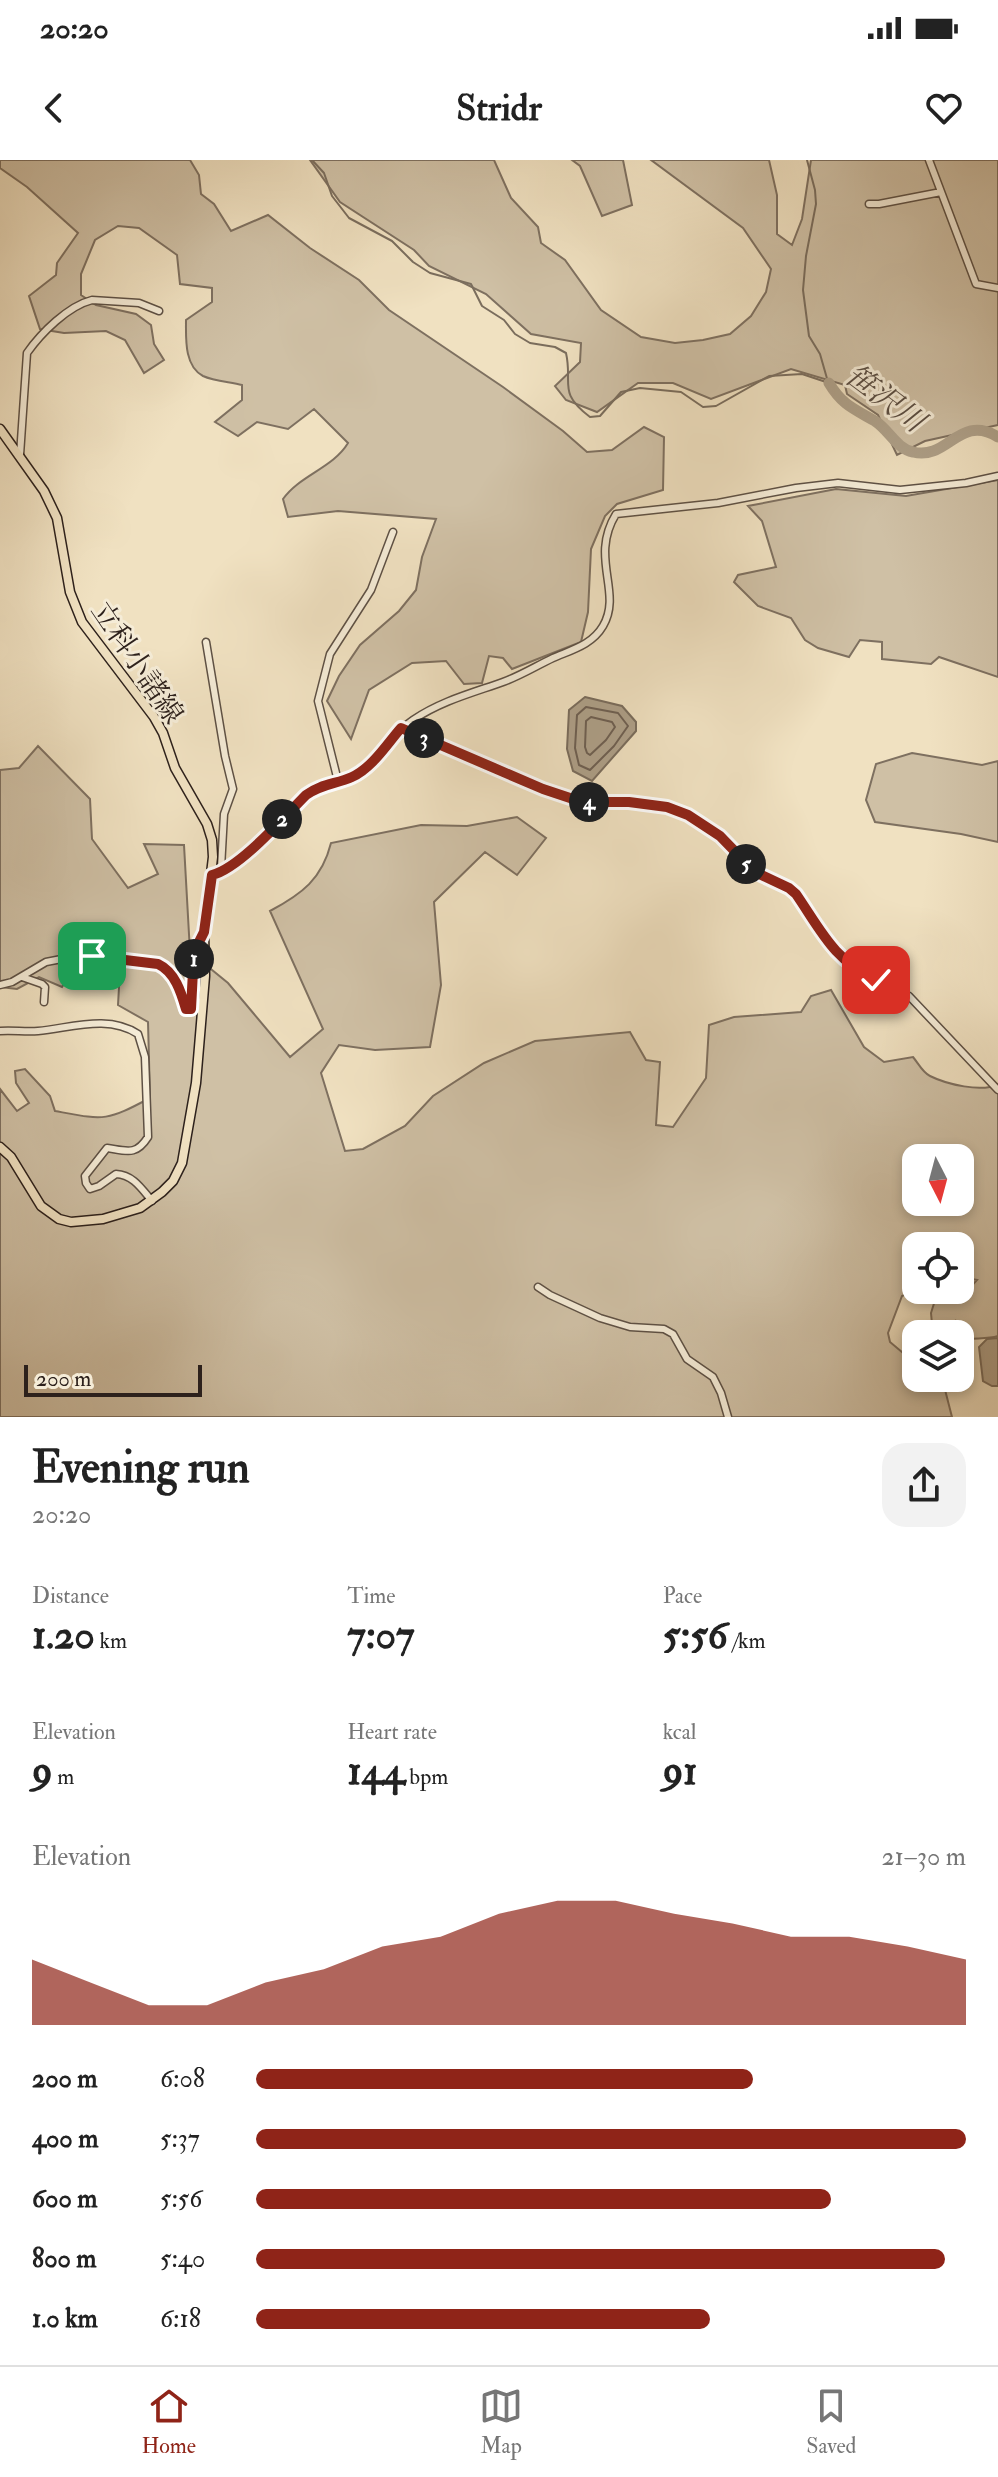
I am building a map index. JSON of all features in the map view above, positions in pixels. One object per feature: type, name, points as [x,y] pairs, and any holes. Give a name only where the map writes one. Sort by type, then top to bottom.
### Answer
[{"type":"main road","name":"立科小諸線","points":[[0,429],[44,491],[57,518],[70,592],[82,622],[154,717],[175,768],[207,824],[212,840],[196,1083],[182,1163],[173,1181],[140,1208],[103,1219],[71,1222],[59,1219],[41,1206],[11,1157],[0,1147]]},
{"type":"street","points":[[929,160],[976,284],[998,288]]},
{"type":"street","points":[[869,204],[941,192]]},
{"type":"street","points":[[20,455],[27,353],[32,345],[63,316],[85,301],[139,303],[159,311]]},
{"type":"street","points":[[212,875],[222,873],[238,862],[306,795],[318,787],[350,778],[367,766],[401,728],[433,708],[465,694],[506,682],[555,657],[579,649],[596,636],[609,616],[603,550],[606,534],[616,514],[718,503],[831,483],[900,490],[966,483],[998,476]]},
{"type":"street","points":[[338,781],[318,701],[330,654],[371,590],[393,532]]},
{"type":"street","points":[[206,642],[233,789],[224,814],[221,868],[212,875]]},
{"type":"street","points":[[401,728],[565,797],[587,802],[629,802],[667,807],[700,822],[720,836],[755,872],[796,894],[833,950],[845,962],[919,1004],[998,1090]]},
{"type":"street","points":[[0,985],[46,962],[77,956],[158,964],[172,973],[188,1010],[191,1009],[194,952],[204,932]]},
{"type":"street","points":[[21,977],[45,987],[44,1002]]},
{"type":"street","points":[[0,1031],[39,1031],[91,1024],[121,1026],[138,1034],[145,1057],[148,1137],[142,1147],[132,1151],[107,1148],[85,1176],[90,1189],[116,1174],[125,1175],[136,1182],[152,1201]]},
{"type":"street","points":[[538,1287],[600,1318],[630,1327],[664,1329],[673,1334],[687,1359],[713,1377],[728,1417]]},
{"type":"shaded area","points":[[0,160],[190,160],[199,175],[201,194],[214,204],[231,231],[268,215],[310,248],[359,280],[389,310],[503,387],[587,452],[612,450],[644,427],[664,437],[663,490],[617,504],[605,516],[591,549],[588,612],[581,642],[512,669],[503,658],[489,656],[482,683],[464,684],[446,661],[412,663],[369,690],[351,739],[327,701],[360,645],[399,611],[416,590],[422,557],[436,519],[338,511],[288,517],[283,499],[298,484],[334,459],[348,443],[314,409],[288,429],[257,422],[238,436],[215,422],[242,400],[242,385],[203,376],[189,359],[186,320],[212,302],[212,288],[180,284],[177,255],[139,228],[118,226],[95,240],[81,274],[81,295],[96,305],[136,314],[151,325],[154,344],[164,360],[144,373],[125,340],[106,331],[64,333],[40,329],[29,296],[56,275],[57,263],[78,233],[27,187],[0,168]]},
{"type":"shaded area","points":[[310,160],[494,160],[511,198],[538,227],[541,243],[565,260],[601,310],[641,337],[675,343],[730,334],[751,316],[766,292],[771,269],[743,228],[651,160],[769,160],[777,195],[777,234],[792,245],[802,219],[811,160],[998,160],[998,425],[925,441],[897,455],[878,415],[847,394],[845,385],[791,369],[711,399],[673,383],[638,383],[597,412],[566,400],[555,386],[580,362],[581,343],[531,334],[486,294],[429,266],[414,250],[340,202]]},
{"type":"shaded area","points":[[572,160],[623,160],[632,205],[602,216],[580,166]]},
{"type":"shaded area","points":[[998,480],[998,677],[939,657],[931,664],[882,659],[882,642],[860,640],[849,657],[818,648],[805,640],[791,618],[758,606],[734,582],[738,575],[776,567],[762,521],[748,506],[836,489],[906,496]]},
{"type":"shaded area","points":[[38,746],[90,799],[92,839],[128,888],[158,874],[144,844],[184,845],[190,952],[228,983],[290,1057],[323,1029],[270,911],[309,884],[322,866],[331,843],[421,825],[467,826],[517,817],[546,838],[517,875],[485,852],[434,902],[441,985],[430,1047],[375,1050],[339,1045],[321,1073],[345,1151],[363,1149],[405,1126],[433,1096],[484,1063],[535,1041],[630,1032],[646,1060],[660,1062],[656,1125],[673,1127],[706,1078],[709,1025],[734,1017],[801,1012],[811,996],[831,990],[864,1047],[884,1062],[913,1057],[927,1075],[945,1082],[974,1088],[998,1084],[998,1336],[974,1339],[974,1320],[932,1320],[934,1304],[974,1304],[974,1283],[977,1280],[974,1279],[974,1232],[902,1232],[902,1296],[888,1333],[890,1342],[902,1352],[902,1392],[946,1392],[952,1417],[0,1417],[0,1089],[17,1111],[29,1103],[16,1083],[15,1071],[25,1069],[50,1096],[55,1111],[95,1117],[113,1115],[150,1098],[148,1022],[118,1005],[120,970],[76,966],[62,987],[39,977],[17,989],[0,987],[0,770],[19,768]]},
{"type":"shaded area","points":[[912,753],[982,765],[998,761],[998,842],[875,822],[866,800],[876,764]]},
{"type":"water","points":[[585,697],[622,706],[636,722],[636,731],[592,781],[573,771],[567,749],[569,710]]},
{"type":"water","points":[[998,1338],[998,1386],[992,1386],[983,1381],[979,1347],[987,1339]]},
{"type":"waterway","name":"笹沢川","points":[[312,160],[324,173],[332,196],[349,218],[392,241],[413,262],[430,273],[471,284],[482,306],[504,320],[515,334],[530,343],[555,347],[566,353],[570,394],[590,417],[600,416],[621,392],[640,388],[681,392],[703,407],[716,406],[769,376],[802,374],[829,383]]},
{"type":"waterway","points":[[807,160],[816,204],[803,290],[809,336],[820,354],[828,382]]},
{"type":"waterway","name":"笹沢川","points":[[829,383],[844,402],[875,421],[902,447],[913,452],[936,450],[973,430],[998,437]]},
{"type":"route","points":[[92,956],[164,966],[172,973],[186,1009],[191,1009],[194,952],[204,932],[212,875],[222,873],[238,862],[306,795],[318,787],[361,772],[401,728],[576,800],[667,807],[688,815],[720,836],[755,872],[796,894],[833,950],[856,970],[876,980]]}]
